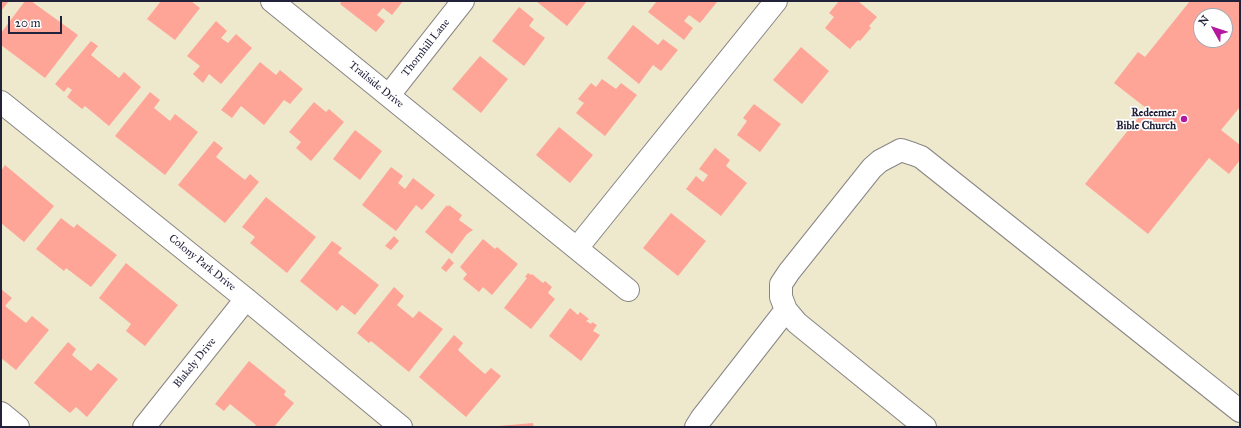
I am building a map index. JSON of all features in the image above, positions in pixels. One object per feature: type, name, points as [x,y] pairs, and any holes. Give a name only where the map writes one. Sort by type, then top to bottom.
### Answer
[{"type":"street","name":"Trailside Drive","points":[[272,1],[628,290]]},
{"type":"street","name":"Thornhill Lane","points":[[389,95],[463,1]]},
{"type":"street","points":[[577,248],[776,1]]},
{"type":"street","name":"Colony Park Drive","points":[[1,102],[246,299],[401,427]]},
{"type":"street","points":[[925,427],[797,323],[786,310],[781,297],[781,284],[789,272],[872,168],[880,160],[901,150],[921,157],[1240,411]]},
{"type":"street","name":"Blakely Drive","points":[[144,427],[246,299]]},
{"type":"street","points":[[696,427],[786,310]]},
{"type":"street","points":[[1,413],[18,427]]},
{"type":"building","points":[[1,1],[9,1],[1,11]]},
{"type":"building","points":[[25,1],[31,1],[78,35],[45,78],[1,45],[1,33]]},
{"type":"building","points":[[161,1],[191,1],[200,8],[175,40],[147,19]]},
{"type":"building","points":[[342,1],[403,1],[392,15],[383,8],[377,15],[385,21],[376,32],[340,4]]},
{"type":"building","points":[[536,1],[587,1],[567,26]]},
{"type":"building","points":[[657,1],[717,2],[700,23],[689,15],[684,21],[693,28],[684,40],[648,12]]},
{"type":"building","points":[[839,1],[858,1],[877,17],[869,26],[871,28],[860,41],[858,40],[850,49],[825,28],[834,17],[829,13]]},
{"type":"building","name":"Redeemer Bible Church","points":[[1190,1],[1237,1],[1240,3],[1240,107],[1221,130],[1240,145],[1240,160],[1229,174],[1209,158],[1148,234],[1085,184],[1146,108],[1114,83],[1138,52],[1145,57]]},
{"type":"building","points":[[519,7],[534,19],[529,26],[545,38],[524,66],[492,41]]},
{"type":"building","points":[[216,21],[227,31],[221,38],[228,43],[236,34],[252,48],[221,84],[209,74],[203,83],[193,74],[200,66],[187,56]]},
{"type":"building","points":[[633,25],[658,45],[663,39],[678,50],[661,71],[653,65],[639,84],[607,58]]},
{"type":"building","points":[[91,41],[98,46],[91,55],[119,78],[124,72],[141,87],[109,126],[85,106],[82,109],[67,97],[72,90],[68,87],[64,92],[55,84]]},
{"type":"building","points":[[801,47],[829,71],[802,104],[773,80]]},
{"type":"building","points":[[480,56],[508,79],[481,113],[452,89]]},
{"type":"building","points":[[260,62],[276,75],[280,70],[303,89],[290,104],[284,100],[264,125],[241,106],[232,118],[221,110]]},
{"type":"building","points":[[602,79],[616,89],[621,83],[637,95],[605,136],[576,113],[584,103],[578,99],[591,83],[596,87]]},
{"type":"building","points":[[150,92],[160,100],[154,108],[170,121],[175,114],[198,132],[165,175],[115,136]]},
{"type":"building","points":[[314,102],[326,112],[329,109],[344,122],[311,161],[296,148],[301,142],[289,132]]},
{"type":"building","points":[[754,104],[781,124],[760,152],[737,135],[747,121],[743,118]]},
{"type":"building","points":[[559,127],[593,155],[570,183],[536,155]]},
{"type":"building","points":[[355,130],[382,151],[360,180],[333,159]]},
{"type":"building","points":[[214,141],[223,148],[216,157],[245,180],[250,174],[259,182],[225,223],[178,185]]},
{"type":"building","points":[[715,148],[730,160],[726,166],[747,183],[721,216],[686,189],[696,176],[703,182],[708,175],[699,169]]},
{"type":"building","points":[[5,165],[54,206],[24,242],[1,223],[1,171]]},
{"type":"building","points":[[391,167],[403,176],[398,183],[405,189],[413,178],[435,195],[422,210],[416,205],[396,231],[362,205]]},
{"type":"building","points":[[266,197],[316,237],[287,273],[250,243],[255,237],[242,227]]},
{"type":"building","points":[[447,205],[462,215],[459,220],[473,230],[467,234],[452,254],[425,232]]},
{"type":"building","points":[[671,213],[706,241],[678,276],[643,248]]},
{"type":"building","points":[[61,218],[74,228],[77,224],[117,255],[91,287],[66,268],[64,271],[36,249]]},
{"type":"building","points":[[394,236],[399,241],[391,250],[385,246]]},
{"type":"building","points":[[483,239],[495,249],[497,247],[518,264],[492,295],[483,287],[479,292],[463,279],[467,274],[460,267]]},
{"type":"building","points":[[332,241],[342,248],[338,253],[379,285],[355,315],[342,305],[337,311],[300,281]]},
{"type":"building","points":[[449,258],[454,263],[446,272],[441,268]]},
{"type":"building","points":[[126,263],[178,305],[145,346],[126,331],[131,324],[99,298]]},
{"type":"building","points":[[528,273],[531,275],[532,274],[543,283],[545,281],[552,287],[548,293],[555,299],[531,329],[504,308],[527,278],[525,277]]},
{"type":"building","points":[[394,287],[404,296],[397,305],[413,318],[419,311],[443,329],[409,372],[371,341],[369,343],[357,333]]},
{"type":"building","points":[[1,289],[12,298],[5,306],[26,323],[32,316],[49,330],[16,370],[1,358]]},
{"type":"building","points":[[570,308],[578,315],[580,312],[589,319],[586,321],[597,325],[593,331],[600,335],[581,361],[549,336]]},
{"type":"building","points":[[454,335],[463,343],[458,350],[471,362],[485,374],[491,368],[501,376],[466,417],[419,377]]},
{"type":"building","points":[[68,342],[76,349],[72,355],[91,371],[98,363],[118,379],[87,417],[76,407],[70,413],[34,383]]},
{"type":"building","points":[[249,361],[286,391],[284,395],[294,403],[274,427],[254,427],[256,425],[230,404],[224,411],[215,404]]},
{"type":"building","points":[[533,423],[534,427],[499,427],[499,426]]},
{"type":"place","name":"Redeemer Bible Church","points":[[1184,119]]}]
